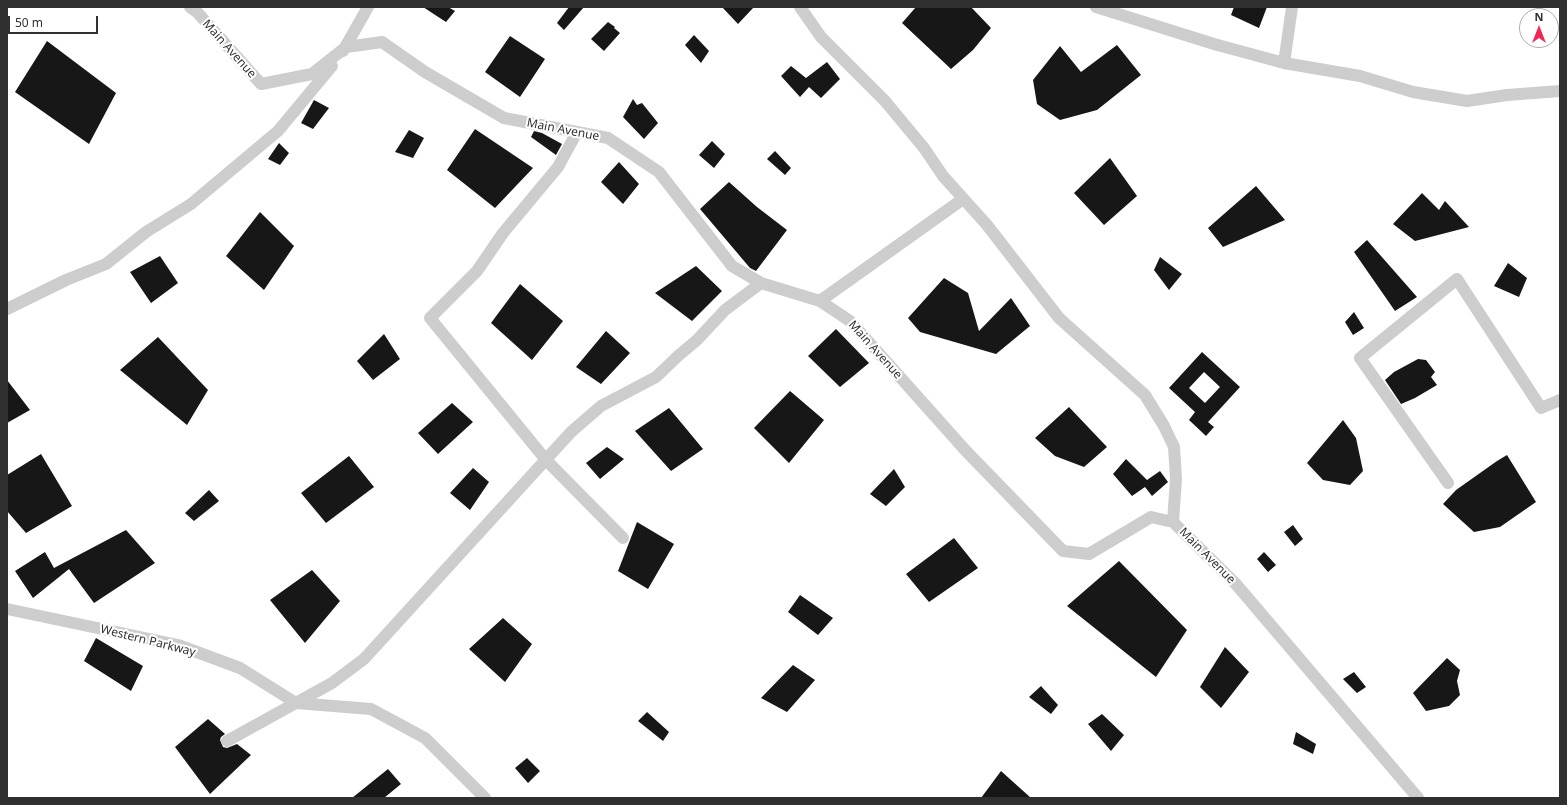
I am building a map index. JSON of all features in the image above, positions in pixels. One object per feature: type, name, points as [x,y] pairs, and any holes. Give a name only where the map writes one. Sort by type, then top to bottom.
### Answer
[{"type":"street","name":"Main Avenue","points":[[190,7],[197,12],[261,84],[312,74],[346,47],[382,42],[425,72],[504,118],[608,138],[659,172],[732,266],[761,283],[820,301],[850,321],[966,451],[1063,551],[1089,554],[1151,517],[1173,522],[1235,583],[1418,798]]},
{"type":"street","points":[[7,309],[66,280],[106,264],[146,232],[191,204],[278,131],[346,47],[368,7]]},
{"type":"street","points":[[800,7],[821,37],[885,101],[924,148],[942,176],[987,225],[1059,318],[1145,395],[1164,426],[1174,447],[1176,479],[1173,522]]},
{"type":"street","points":[[1096,7],[1214,44],[1284,63],[1360,76],[1412,92],[1467,101],[1507,95],[1560,91]]},
{"type":"street","points":[[1284,63],[1292,7]]},
{"type":"street","points":[[577,132],[558,167],[503,233],[477,270],[430,318],[546,460],[623,538]]},
{"type":"street","points":[[820,301],[963,199]]},
{"type":"street","points":[[1448,483],[1360,358],[1457,279],[1541,408],[1560,400]]},
{"type":"street","points":[[227,742],[332,683],[364,659],[571,432],[601,406],[656,378],[697,340],[725,310],[761,283]]},
{"type":"street","name":"Western Parkway","points":[[7,610],[178,646],[240,668],[296,703],[371,709],[424,738],[485,798]]},
{"type":"building","points":[[423,7],[448,7],[455,11],[446,22]]},
{"type":"building","points":[[569,7],[584,7],[564,30],[557,23]]},
{"type":"building","points":[[722,7],[754,7],[738,24]]},
{"type":"building","points":[[916,7],[971,7],[991,28],[973,50],[951,69],[902,23]]},
{"type":"building","points":[[1234,7],[1267,7],[1259,28],[1231,15]]},
{"type":"building","points":[[608,22],[620,33],[604,51],[591,39]]},
{"type":"building","points":[[694,35],[709,51],[701,63],[685,45]]},
{"type":"building","points":[[510,36],[545,59],[520,97],[485,72]]},
{"type":"building","points":[[47,41],[116,93],[89,144],[15,92]]},
{"type":"building","points":[[1117,45],[1141,75],[1097,110],[1060,120],[1037,104],[1033,80],[1060,46],[1081,72]]},
{"type":"building","points":[[827,62],[840,79],[821,98],[809,87],[800,97],[781,76],[791,66],[806,78]]},
{"type":"building","points":[[633,99],[637,105],[642,103],[658,123],[644,139],[623,117]]},
{"type":"building","points":[[314,100],[329,108],[313,129],[301,123]]},
{"type":"building","points":[[475,129],[533,168],[495,208],[447,170]]},
{"type":"building","points":[[409,130],[424,138],[413,158],[395,152]]},
{"type":"building","points":[[534,131],[542,133],[562,144],[556,155],[531,137]]},
{"type":"building","points":[[712,141],[725,154],[714,168],[699,155]]},
{"type":"building","points":[[279,143],[289,153],[280,165],[268,159]]},
{"type":"building","points":[[775,151],[791,168],[785,175],[767,159]]},
{"type":"building","points":[[1110,158],[1137,196],[1104,225],[1074,193]]},
{"type":"building","points":[[619,162],[639,184],[623,204],[601,182]]},
{"type":"building","points":[[729,182],[757,207],[787,230],[756,271],[750,268],[700,209]]},
{"type":"building","points":[[1256,186],[1285,220],[1223,247],[1208,228]]},
{"type":"building","points":[[1422,193],[1439,210],[1445,201],[1469,227],[1415,241],[1393,224]]},
{"type":"building","points":[[260,212],[294,246],[264,290],[226,256]]},
{"type":"building","points":[[1367,240],[1417,297],[1395,311],[1354,252]]},
{"type":"building","points":[[160,256],[178,283],[151,303],[130,272]]},
{"type":"building","points":[[1160,257],[1182,274],[1169,290],[1154,270]]},
{"type":"building","points":[[1508,263],[1527,278],[1519,297],[1494,286]]},
{"type":"building","points":[[696,266],[722,291],[692,321],[655,293]]},
{"type":"building","points":[[944,278],[968,293],[979,331],[1011,298],[1030,326],[996,354],[920,332],[908,318]]},
{"type":"building","points":[[520,284],[563,321],[532,360],[491,323]]},
{"type":"building","points":[[1354,312],[1364,328],[1353,335],[1345,322]]},
{"type":"building","points":[[836,329],[869,363],[840,387],[808,356]]},
{"type":"building","points":[[606,331],[630,353],[601,384],[576,367]]},
{"type":"building","points":[[384,334],[400,359],[373,380],[357,361]]},
{"type":"building","points":[[158,337],[208,390],[187,425],[120,370]]},
{"type":"building","points":[[1202,352],[1240,387],[1208,422],[1214,427],[1206,436],[1189,420],[1195,412],[1169,388]],"holes":[[[1204,372],[1220,387],[1205,403],[1189,388]]]},
{"type":"building","points":[[1418,359],[1426,360],[1435,372],[1431,377],[1437,385],[1415,398],[1401,404],[1385,380],[1394,372]]},
{"type":"building","points":[[7,380],[30,410],[7,423]]},
{"type":"building","points":[[790,391],[824,420],[789,463],[754,428]]},
{"type":"building","points":[[452,403],[473,422],[438,454],[418,433]]},
{"type":"building","points":[[1069,407],[1107,447],[1084,467],[1055,456],[1035,438]]},
{"type":"building","points":[[669,408],[703,449],[671,471],[635,431]]},
{"type":"building","points":[[1343,420],[1356,438],[1363,471],[1350,485],[1323,480],[1307,463]]},
{"type":"building","points":[[607,447],[624,459],[600,479],[586,463]]},
{"type":"building","points":[[41,454],[72,506],[26,533],[7,511],[7,475]]},
{"type":"building","points":[[1507,455],[1536,502],[1500,527],[1474,532],[1443,504],[1456,490]]},
{"type":"building","points":[[349,456],[374,487],[326,523],[301,493]]},
{"type":"building","points":[[1126,459],[1147,480],[1160,471],[1168,482],[1152,496],[1145,487],[1132,496],[1113,474]]},
{"type":"building","points":[[473,468],[489,482],[470,510],[450,493]]},
{"type":"building","points":[[894,469],[905,487],[886,506],[870,494]]},
{"type":"building","points":[[209,490],[219,501],[194,521],[185,513]]},
{"type":"building","points":[[637,522],[674,544],[648,589],[618,571]]},
{"type":"building","points":[[1293,525],[1303,539],[1295,546],[1284,532]]},
{"type":"building","points":[[126,530],[155,563],[94,603],[69,569],[33,598],[15,571],[45,552],[54,568]]},
{"type":"building","points":[[954,538],[978,568],[929,602],[906,574]]},
{"type":"building","points":[[1264,552],[1276,565],[1268,572],[1257,559]]},
{"type":"building","points":[[1119,561],[1187,630],[1156,677],[1067,606]]},
{"type":"building","points":[[312,570],[340,601],[305,643],[270,600]]},
{"type":"building","points":[[800,595],[833,618],[818,635],[788,612]]},
{"type":"building","points":[[503,618],[532,644],[505,682],[469,649]]},
{"type":"building","points":[[96,638],[143,666],[131,691],[84,661]]},
{"type":"building","points":[[1225,647],[1249,672],[1221,708],[1200,687]]},
{"type":"building","points":[[1447,658],[1460,670],[1457,681],[1460,695],[1449,706],[1426,711],[1413,693]]},
{"type":"building","points":[[793,665],[815,680],[787,712],[761,698]]},
{"type":"building","points":[[1354,672],[1366,687],[1357,693],[1343,679]]},
{"type":"building","points":[[1041,686],[1058,705],[1051,714],[1029,697]]},
{"type":"building","points":[[647,712],[669,732],[663,741],[638,721]]},
{"type":"building","points":[[1102,714],[1124,735],[1111,751],[1088,724]]},
{"type":"building","points":[[208,719],[225,734],[220,740],[223,747],[227,748],[237,744],[251,755],[210,794],[175,747]]},
{"type":"building","points":[[1296,732],[1316,744],[1313,754],[1293,744]]},
{"type":"building","points":[[527,758],[540,771],[528,783],[515,768]]},
{"type":"building","points":[[388,769],[401,784],[384,798],[352,798]]},
{"type":"building","points":[[1001,771],[1031,798],[981,798]]}]
